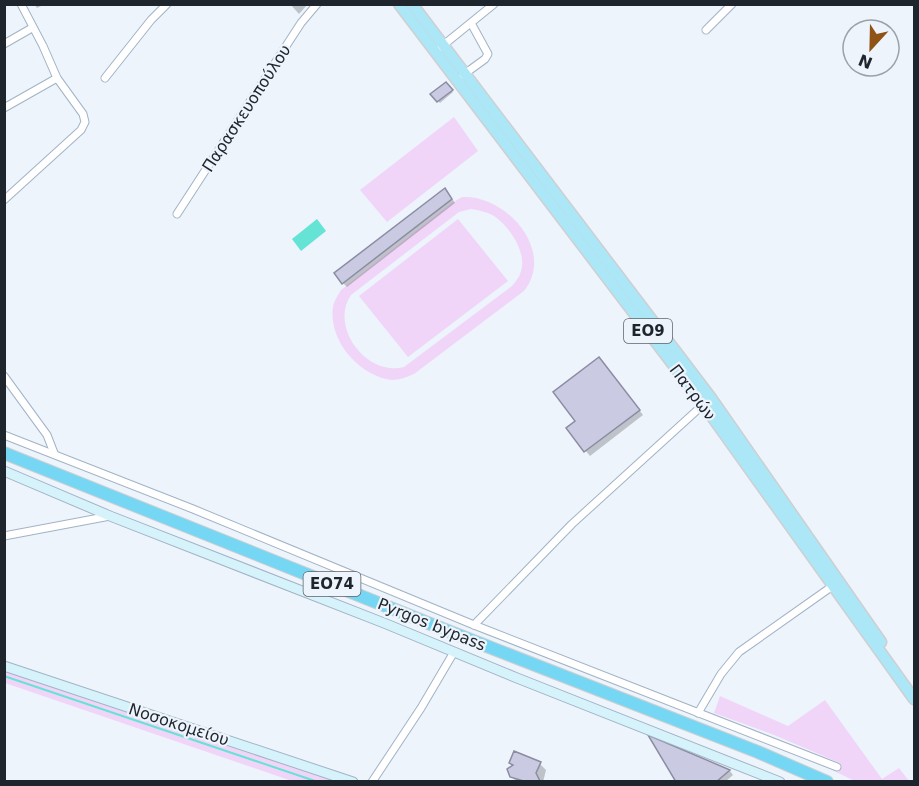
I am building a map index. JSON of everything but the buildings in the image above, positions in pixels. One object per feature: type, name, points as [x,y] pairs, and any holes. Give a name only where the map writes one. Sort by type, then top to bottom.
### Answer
[{"type":"highway","name":"Pyrgos bypass","points":[[4,453],[758,752],[827,782]]},
{"type":"main road","name":"Πατρών","points":[[399,4],[461,77],[707,401],[900,674],[915,699]]},
{"type":"main road","name":"Πατρών","points":[[412,4],[439,49]]},
{"type":"main road","name":"Πατρών","points":[[900,674],[915,687]]},
{"type":"street","points":[[4,200],[84,126],[85,122],[83,114],[57,78],[21,4]]},
{"type":"street","points":[[105,78],[166,4]]},
{"type":"street","name":"Παρασκευοπούλου","points":[[177,214],[302,23],[317,4]]},
{"type":"street","points":[[439,49],[494,4]]},
{"type":"street","points":[[706,30],[732,4]]},
{"type":"street","points":[[461,77],[485,59],[488,54],[471,23]]},
{"type":"street","points":[[4,44],[32,28]]},
{"type":"street","points":[[4,108],[57,78]]},
{"type":"street","points":[[4,376],[47,435],[54,453]]},
{"type":"street","points":[[474,626],[565,530],[707,401]]},
{"type":"street","points":[[4,435],[54,453],[474,626],[837,767]]},
{"type":"street","points":[[4,471],[110,516],[384,622],[780,782]]},
{"type":"street","points":[[4,536],[110,516]]},
{"type":"street","points":[[698,713],[721,674],[739,652],[835,584]]},
{"type":"street","points":[[372,782],[421,708],[454,652]]},
{"type":"street","name":"Νοσοκομείου","points":[[4,666],[353,782]]},
{"type":"shaded area","points":[[454,117],[478,151],[387,222],[360,190]]},
{"type":"shaded area","points":[[462,197],[479,199],[495,205],[509,215],[522,228],[530,243],[534,259],[532,275],[524,291],[414,374],[392,380],[368,372],[348,354],[335,332],[334,303],[341,290]],"holes":[[[471,209],[494,216],[511,233],[522,258],[517,280],[404,367],[390,368],[365,357],[355,347],[348,334],[345,321],[345,308],[351,295],[459,212]]]},
{"type":"shaded area","points":[[317,219],[326,231],[301,251],[292,239]]},
{"type":"shaded area","points":[[458,219],[508,281],[408,357],[359,296]]},
{"type":"shaded area","points":[[5,671],[335,781],[292,781],[5,683]]},
{"type":"shaded area","points":[[720,696],[788,726],[825,700],[882,779],[899,768],[909,781],[855,781],[836,772],[840,763],[714,713]]},
{"type":"waterway","points":[[4,676],[318,782]]}]
